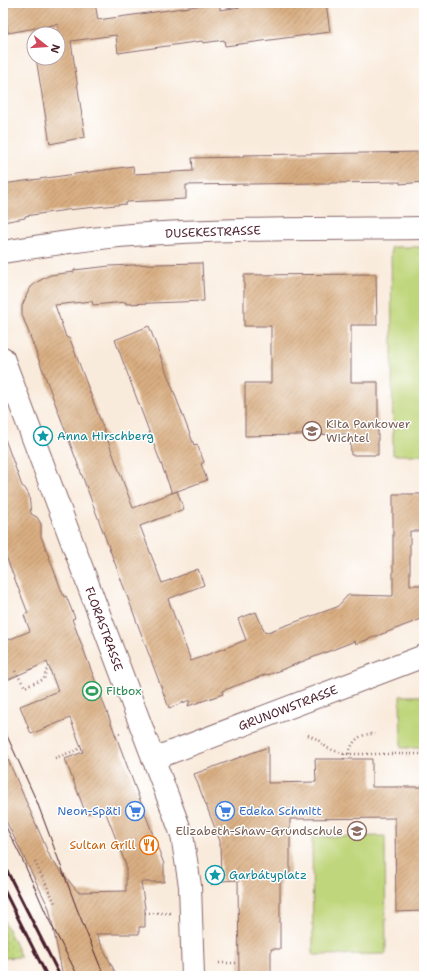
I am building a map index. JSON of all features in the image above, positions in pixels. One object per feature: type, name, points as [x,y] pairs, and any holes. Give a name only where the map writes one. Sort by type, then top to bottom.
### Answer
[{"type":"street","name":"DUSEKESTRASSE","points":[[3,252],[92,238],[131,235],[226,231],[424,228]]},
{"type":"street","name":"FLORASTRASSE","points":[[3,358],[182,835],[190,886],[193,976]]},
{"type":"street","name":"GRUNOWSTRASSE","points":[[153,759],[424,656]]},
{"type":"path","points":[[15,671],[25,687],[44,680],[46,671],[50,669]]},
{"type":"path","points":[[115,735],[121,733]]},
{"type":"path","points":[[349,754],[353,743],[360,736],[375,734]]},
{"type":"path","points":[[308,735],[317,739],[327,748],[344,754],[424,754]]},
{"type":"path","points":[[55,758],[82,748]]},
{"type":"path","points":[[344,754],[344,759]]},
{"type":"path","points":[[35,862],[55,903]]},
{"type":"path","points":[[211,884],[217,884]]},
{"type":"path","points":[[145,914],[170,912]]},
{"type":"path","points":[[219,963],[239,963]]},
{"type":"green space","points":[[391,247],[424,247],[424,455],[393,455]]},
{"type":"green space","points":[[400,696],[424,696],[424,748],[401,748]]},
{"type":"green space","points":[[385,836],[386,954],[313,955],[312,837]]},
{"type":"green space","points":[[3,919],[21,957],[3,958]]},
{"type":"building","points":[[3,3],[69,3],[70,7],[95,3],[98,20],[218,3],[220,3],[220,10],[267,3],[326,3],[330,32],[225,46],[224,40],[203,43],[202,41],[118,53],[116,35],[71,41],[85,137],[50,144],[37,66],[66,66],[66,26],[58,26],[58,24],[47,26],[26,26],[26,30],[8,33]]},
{"type":"building","points":[[424,152],[424,182],[400,184],[400,182],[186,185],[186,199],[127,202],[126,204],[25,216],[25,218],[3,222],[3,184],[133,166],[134,174],[193,171],[192,158],[243,157],[243,155]]},
{"type":"building","points":[[202,263],[204,301],[126,304],[126,302],[93,305],[92,301],[55,305],[66,337],[70,339],[133,508],[177,491],[184,509],[140,526],[162,583],[198,569],[204,585],[168,599],[191,661],[246,640],[238,619],[256,612],[265,633],[337,607],[348,595],[393,596],[393,494],[424,494],[424,531],[410,531],[410,585],[424,585],[424,618],[356,644],[355,641],[268,675],[267,674],[222,691],[223,694],[188,706],[190,700],[169,708],[22,315],[22,306],[31,287],[50,275],[74,272],[74,270],[110,266]]},
{"type":"building","points":[[376,274],[377,325],[351,325],[351,382],[378,382],[378,455],[351,455],[350,434],[245,436],[245,383],[271,383],[271,326],[244,326],[244,275]]},
{"type":"building","points":[[149,326],[194,445],[197,444],[204,462],[201,464],[207,480],[172,493],[115,340]]},
{"type":"building","points":[[3,439],[5,439],[22,486],[29,495],[31,514],[37,517],[41,524],[41,536],[64,597],[66,596],[75,618],[72,619],[164,864],[164,882],[141,882],[145,908],[145,927],[139,927],[139,934],[96,934],[117,976],[63,976],[49,908],[3,815],[3,748],[51,859],[78,892],[126,891],[126,865],[104,808],[86,814],[65,759],[83,752],[70,718],[31,734],[20,706],[58,691],[47,662],[3,682],[3,642],[30,631],[24,615],[28,613],[3,549]]},
{"type":"building","points":[[268,747],[268,783],[316,782],[315,759],[372,759],[372,787],[424,787],[424,911],[396,912],[395,818],[290,819],[290,879],[280,879],[280,949],[271,949],[271,976],[239,976],[238,880],[221,881],[220,841],[194,774]]},
{"type":"tram line","points":[[3,727],[37,802],[104,976]]},
{"type":"tram line","points":[[3,821],[23,861],[49,920],[78,976]]},
{"type":"railway","points":[[3,863],[60,976]]},
{"type":"railway","points":[[3,888],[47,976]]},
{"type":"place","name":"Kita Pankower Wichtel","points":[[312,431]]},
{"type":"place","name":"Anna Hirschberg","points":[[43,436]]},
{"type":"place","name":"Fitbox","points":[[92,691]]},
{"type":"place","name":"Neon-Späti","points":[[135,811]]},
{"type":"place","name":"Edeka Schmitt","points":[[225,811]]},
{"type":"place","name":"Elizabeth-Shaw-Grundschule","points":[[357,831]]},
{"type":"place","name":"Sultan Grill","points":[[149,845]]},
{"type":"place","name":"Garbátyplatz","points":[[215,875]]}]
